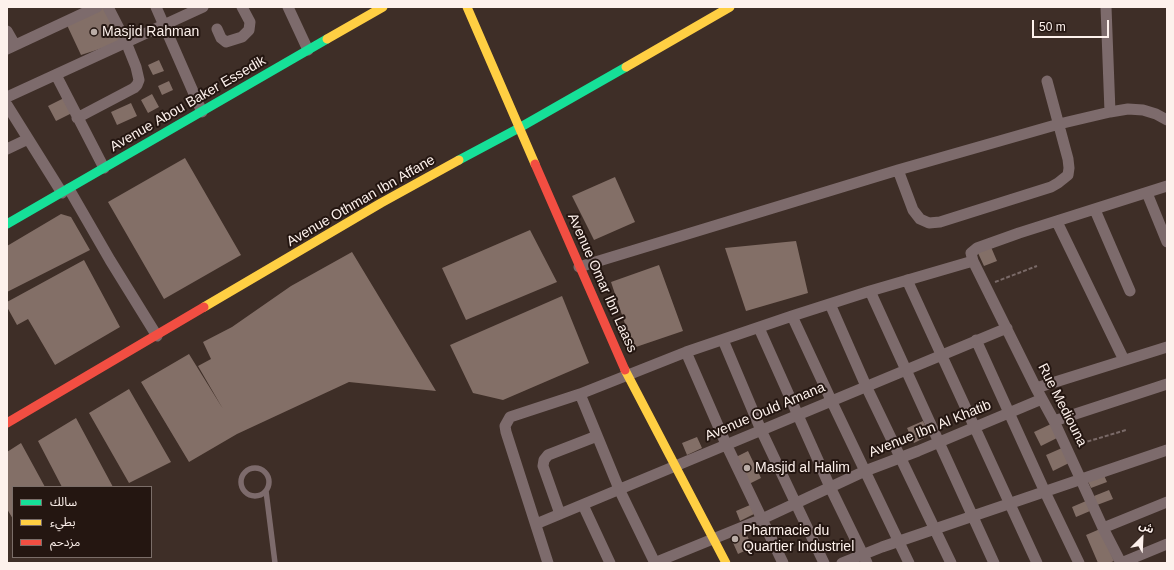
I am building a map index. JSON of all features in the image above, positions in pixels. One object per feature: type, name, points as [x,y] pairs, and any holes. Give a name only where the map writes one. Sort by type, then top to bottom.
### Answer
[{"type":"street","points":[[7,31],[11,47],[97,7]]},
{"type":"street","points":[[77,118],[137,85],[138,76],[126,42],[108,7]]},
{"type":"street","points":[[156,7],[202,112]]},
{"type":"street","points":[[7,97],[203,7]]},
{"type":"street","points":[[217,29],[221,38],[226,42],[242,37],[246,34],[250,27],[250,22],[242,7]]},
{"type":"street","points":[[288,7],[308,50]]},
{"type":"street","name":"Avenue Abou Baker Essedik","points":[[7,224],[383,7]]},
{"type":"street","name":"Avenue Omar Ibn Laass","points":[[467,7],[627,375],[726,563]]},
{"type":"street","name":"Avenue Othman Ibn Affane","points":[[7,423],[381,203],[519,128],[730,7]]},
{"type":"street","points":[[1106,7],[1110,112]]},
{"type":"street","points":[[56,75],[104,168]]},
{"type":"street","points":[[898,170],[913,210],[924,222],[940,222],[1051,187],[1064,179],[1068,174],[1069,168],[1068,159],[1047,81]]},
{"type":"street","points":[[7,105],[28,139],[65,191],[110,260],[157,336]]},
{"type":"street","points":[[579,267],[898,170],[1059,124],[1128,109],[1143,110],[1156,114],[1167,120]]},
{"type":"street","points":[[7,149],[28,139]]},
{"type":"street","points":[[548,563],[506,432],[506,421],[513,415],[580,394],[686,352],[792,316],[870,291],[973,261],[971,253],[977,248],[1167,186]]},
{"type":"street","points":[[1147,193],[1167,242]]},
{"type":"street","points":[[1095,210],[1130,291]]},
{"type":"street","points":[[1057,222],[1124,360]]},
{"type":"street","name":"Rue Mediouna","points":[[973,261],[1036,388],[1054,420],[1103,528],[1121,563]]},
{"type":"street","points":[[907,280],[1038,563]]},
{"type":"street","points":[[870,291],[994,563]]},
{"type":"street","points":[[830,304],[866,386],[951,563]]},
{"type":"street","points":[[792,316],[909,563]]},
{"type":"street","points":[[759,328],[830,487],[865,559]]},
{"type":"street","name":"Avenue Ould Amana","points":[[536,524],[1007,328]]},
{"type":"street","points":[[722,340],[761,430],[824,563]]},
{"type":"street","points":[[976,340],[1079,563]]},
{"type":"street","points":[[1036,388],[1167,347]]},
{"type":"street","points":[[686,352],[726,444],[783,563]]},
{"type":"street","points":[[1054,420],[1167,384]]},
{"type":"street","points":[[580,394],[618,490],[655,563]]},
{"type":"street","name":"Avenue Ibn Al Khatib","points":[[655,563],[762,519],[865,471],[901,458],[1042,398]]},
{"type":"street","points":[[560,514],[543,466],[544,460],[548,455],[597,436]]},
{"type":"street","points":[[842,563],[865,559],[899,541],[1167,450]]},
{"type":"street","points":[[1103,528],[1167,502]]},
{"type":"street","points":[[583,505],[610,563]]},
{"type":"street","points":[[1121,563],[1167,544]]},
{"type":"lane","points":[[266,491],[260,496],[253,496],[246,493],[242,487],[241,480],[244,473],[250,469],[258,468],[264,471],[269,477],[269,485],[266,491],[275,563]]},
{"type":"path","points":[[986,285],[1036,266]]},
{"type":"path","points":[[1067,448],[1126,430]]},
{"type":"building","name":"Masjid Rahman","points":[[104,7],[124,41],[81,55],[66,23]]},
{"type":"building","points":[[159,60],[164,71],[153,75],[148,65]]},
{"type":"building","points":[[169,81],[173,90],[162,95],[158,86]]},
{"type":"building","points":[[152,94],[159,107],[148,113],[141,100]]},
{"type":"building","points":[[64,98],[72,113],[56,121],[48,106]]},
{"type":"building","points":[[131,103],[137,116],[117,125],[111,112]]},
{"type":"building","points":[[185,158],[241,255],[164,299],[108,202]]},
{"type":"building","points":[[615,177],[635,222],[594,240],[572,196]]},
{"type":"building","points":[[61,214],[71,217],[90,250],[7,292],[7,246]]},
{"type":"building","points":[[530,230],[557,282],[466,320],[442,268]]},
{"type":"building","points":[[796,241],[808,293],[746,311],[725,248]]},
{"type":"building","points":[[991,247],[997,261],[984,266],[978,253]]},
{"type":"building","points":[[352,252],[436,391],[349,382],[237,434],[189,462],[141,382],[189,354],[223,409],[198,366],[211,359],[203,342],[232,327],[291,286]]},
{"type":"building","points":[[84,260],[120,327],[55,365],[28,319],[17,325],[7,307],[7,302]]},
{"type":"building","points":[[659,265],[683,331],[633,348],[611,282]]},
{"type":"building","points":[[562,296],[589,363],[503,400],[473,393],[450,345]]},
{"type":"building","points":[[129,389],[171,462],[129,483],[89,413]]},
{"type":"building","points":[[76,418],[112,486],[61,486],[38,441]]},
{"type":"building","points":[[923,421],[930,435],[914,443],[907,428]]},
{"type":"building","points":[[1051,424],[1057,438],[1041,446],[1034,432]]},
{"type":"building","points":[[697,437],[702,448],[687,455],[682,443]]},
{"type":"building","points":[[21,443],[44,486],[12,486],[12,517],[7,509],[7,452]]},
{"type":"building","points":[[1062,448],[1069,463],[1053,471],[1046,455]]},
{"type":"building","name":"Masjid al Halim","points":[[748,451],[761,478],[747,485],[734,458]]},
{"type":"building","points":[[1103,473],[1107,482],[1091,488],[1087,479]]},
{"type":"building","points":[[1109,490],[1113,499],[1097,505],[1094,496]]},
{"type":"building","points":[[1086,501],[1090,511],[1076,517],[1072,507]]},
{"type":"building","points":[[750,505],[754,514],[740,521],[736,511]]},
{"type":"building","points":[[1100,529],[1114,561],[1109,563],[1098,563],[1086,535]]},
{"type":"building","points":[[744,530],[753,547],[738,554],[730,536]]},
{"type":"traffic: fast","points":[[7,224],[327,39]]},
{"type":"traffic: fast","points":[[459,160],[519,128],[626,67]]},
{"type":"traffic: slow","points":[[327,39],[383,7]]},
{"type":"traffic: slow","points":[[467,7],[535,164]]},
{"type":"traffic: slow","points":[[626,67],[730,7]]},
{"type":"traffic: slow","points":[[204,307],[381,203],[459,160]]},
{"type":"traffic: slow","points":[[625,370],[726,563]]},
{"type":"traffic: jam","points":[[535,164],[625,370]]},
{"type":"traffic: jam","points":[[7,423],[204,307]]},
{"type":"place","name":"Masjid Rahman","points":[[94,32]]},
{"type":"place","name":"Masjid al Halim","points":[[747,468]]},
{"type":"place","name":"Pharmacie du Quartier Industriel","points":[[735,539]]}]
